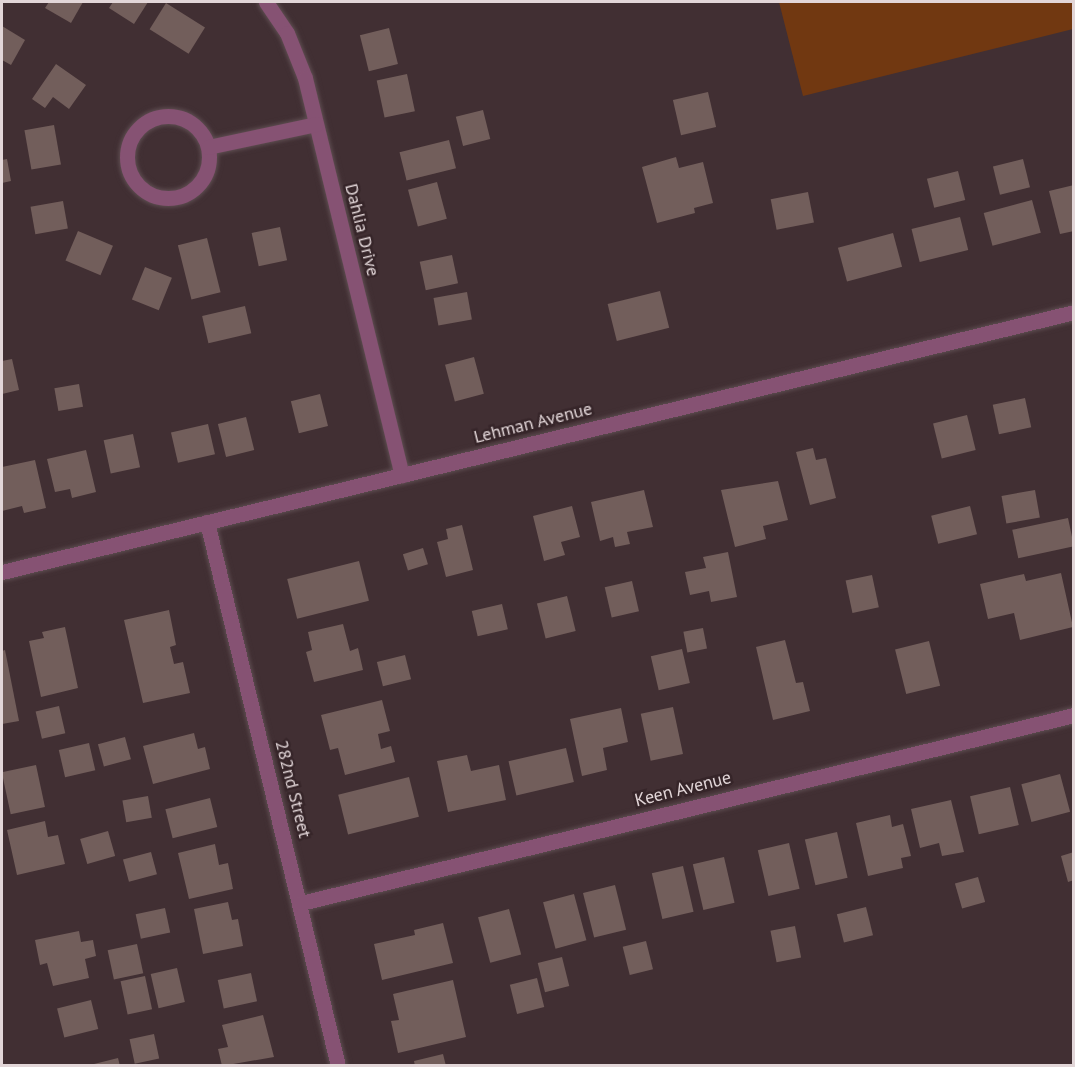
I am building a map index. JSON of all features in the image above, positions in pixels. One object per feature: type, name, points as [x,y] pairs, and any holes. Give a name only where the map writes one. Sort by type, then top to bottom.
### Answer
[{"type":"street","name":"Dahlia Drive","points":[[266,2],[298,57],[402,475]]},
{"type":"street","points":[[172,117],[188,121],[200,132],[208,147],[209,164],[204,178],[179,197],[160,198],[142,189],[128,165],[132,137],[156,118],[172,117]]},
{"type":"street","points":[[208,147],[316,124]]},
{"type":"street","name":"Lehman Avenue","points":[[2,572],[1074,312]]},
{"type":"street","name":"282nd Street","points":[[207,522],[301,903],[338,1065]]},
{"type":"street","name":"Keen Avenue","points":[[301,903],[1074,715]]},
{"type":"shaded area","points":[[779,2],[1073,2],[1073,29],[803,96]]},
{"type":"building","points":[[49,2],[83,2],[71,23],[45,8]]},
{"type":"building","points":[[113,2],[148,2],[134,24],[109,8]]},
{"type":"building","points":[[166,3],[205,27],[189,54],[150,29]]},
{"type":"building","points":[[2,26],[25,40],[11,65],[2,60]]},
{"type":"building","points":[[389,28],[398,64],[369,71],[360,35]]},
{"type":"building","points":[[56,64],[86,85],[69,109],[53,97],[45,108],[32,99]]},
{"type":"building","points":[[407,74],[415,111],[385,118],[377,80]]},
{"type":"building","points":[[708,92],[716,127],[681,135],[673,100]]},
{"type":"building","points":[[483,110],[490,139],[463,146],[456,117]]},
{"type":"building","points":[[54,125],[61,164],[31,170],[24,130]]},
{"type":"building","points":[[449,140],[456,168],[407,180],[400,152]]},
{"type":"building","points":[[676,157],[679,168],[703,162],[713,203],[694,208],[695,213],[657,223],[642,167]]},
{"type":"building","points":[[7,159],[11,181],[2,183],[2,160]]},
{"type":"building","points":[[1023,159],[1030,187],[1000,195],[993,166]]},
{"type":"building","points":[[958,171],[965,200],[934,208],[927,179]]},
{"type":"building","points":[[437,182],[447,219],[418,226],[408,190]]},
{"type":"building","points":[[1074,185],[1074,231],[1060,234],[1049,191]]},
{"type":"building","points":[[808,192],[814,222],[777,230],[771,199]]},
{"type":"building","points":[[1032,200],[1041,233],[993,246],[984,213]]},
{"type":"building","points":[[63,201],[68,229],[35,234],[31,207]]},
{"type":"building","points":[[960,217],[968,250],[920,262],[911,229]]},
{"type":"building","points":[[280,227],[287,260],[259,266],[252,233]]},
{"type":"building","points":[[78,231],[113,246],[100,275],[65,260]]},
{"type":"building","points":[[893,233],[902,267],[847,282],[838,248]]},
{"type":"building","points":[[207,238],[221,292],[191,300],[178,245]]},
{"type":"building","points":[[452,255],[458,283],[426,290],[420,262]]},
{"type":"building","points":[[145,267],[172,278],[159,310],[132,299]]},
{"type":"building","points":[[660,291],[669,328],[617,341],[608,304]]},
{"type":"building","points":[[467,292],[472,320],[438,325],[434,298]]},
{"type":"building","points":[[245,306],[251,333],[208,343],[202,316]]},
{"type":"building","points":[[474,357],[484,394],[455,401],[445,365]]},
{"type":"building","points":[[12,359],[19,390],[2,394],[2,361]]},
{"type":"building","points":[[79,384],[83,407],[58,411],[54,388]]},
{"type":"building","points":[[320,394],[328,426],[299,433],[291,401]]},
{"type":"building","points":[[1025,398],[1031,427],[999,434],[993,405]]},
{"type":"building","points":[[967,415],[976,450],[942,458],[933,423]]},
{"type":"building","points":[[246,417],[254,450],[226,457],[218,424]]},
{"type":"building","points":[[208,424],[215,454],[178,463],[171,433]]},
{"type":"building","points":[[133,434],[140,467],[111,473],[104,440]]},
{"type":"building","points":[[813,448],[816,460],[826,458],[836,498],[810,505],[796,452]]},
{"type":"building","points":[[86,450],[96,492],[72,498],[70,489],[55,492],[47,459]]},
{"type":"building","points":[[35,460],[46,508],[24,513],[22,506],[2,511],[2,467]]},
{"type":"building","points":[[778,481],[788,520],[763,526],[766,539],[735,547],[721,490]]},
{"type":"building","points":[[644,490],[653,527],[627,532],[630,544],[615,547],[613,537],[600,541],[591,502]]},
{"type":"building","points":[[1035,490],[1040,518],[1006,523],[1002,496]]},
{"type":"building","points":[[572,506],[580,537],[561,542],[565,555],[544,561],[533,516]]},
{"type":"building","points":[[970,506],[977,534],[938,544],[931,516]]},
{"type":"building","points":[[1068,518],[1074,546],[1018,558],[1012,530]]},
{"type":"building","points":[[462,525],[473,570],[446,577],[437,542],[448,539],[446,529]]},
{"type":"building","points":[[423,548],[428,564],[408,570],[403,554]]},
{"type":"building","points":[[728,552],[737,597],[711,602],[709,591],[690,595],[685,572],[706,568],[703,557]]},
{"type":"building","points":[[359,561],[369,601],[297,619],[287,579]]},
{"type":"building","points":[[1061,573],[1073,627],[1020,640],[1014,613],[988,619],[980,584],[1024,574],[1026,581]]},
{"type":"building","points":[[872,575],[879,607],[852,613],[846,581]]},
{"type":"building","points":[[632,581],[639,611],[612,618],[605,587]]},
{"type":"building","points":[[567,596],[576,631],[546,638],[537,603]]},
{"type":"building","points":[[502,604],[508,629],[478,636],[472,611]]},
{"type":"building","points":[[169,610],[176,645],[170,647],[174,664],[183,662],[190,693],[143,703],[124,620]]},
{"type":"building","points":[[343,624],[350,651],[358,648],[363,670],[314,682],[306,652],[312,650],[308,632]]},
{"type":"building","points":[[65,627],[78,688],[41,697],[29,641],[44,638],[42,632]]},
{"type":"building","points":[[703,628],[707,649],[687,652],[683,632]]},
{"type":"building","points":[[785,640],[796,683],[803,682],[810,711],[773,720],[756,647]]},
{"type":"building","points":[[929,641],[940,686],[906,694],[895,649]]},
{"type":"building","points":[[682,649],[690,683],[659,690],[651,656]]},
{"type":"building","points":[[5,650],[19,721],[2,724],[2,651]]},
{"type":"building","points":[[405,655],[411,679],[383,686],[377,662]]},
{"type":"building","points":[[382,700],[390,731],[378,734],[381,749],[391,746],[395,762],[345,775],[338,748],[330,750],[321,715]]},
{"type":"building","points":[[59,706],[65,733],[42,739],[36,711]]},
{"type":"building","points":[[673,707],[683,754],[651,761],[641,714]]},
{"type":"building","points":[[621,708],[628,742],[603,748],[607,770],[582,776],[570,719]]},
{"type":"building","points":[[194,733],[198,749],[205,747],[210,769],[153,784],[143,746]]},
{"type":"building","points":[[125,737],[131,759],[104,766],[98,744]]},
{"type":"building","points":[[89,743],[95,770],[65,777],[59,750]]},
{"type":"building","points":[[566,748],[574,782],[516,795],[509,761]]},
{"type":"building","points":[[467,755],[471,771],[499,765],[506,800],[448,812],[437,761]]},
{"type":"building","points":[[36,765],[45,807],[11,814],[2,772]]},
{"type":"building","points":[[1060,774],[1070,812],[1031,822],[1021,784]]},
{"type":"building","points":[[409,777],[419,817],[348,834],[338,795]]},
{"type":"building","points":[[1010,787],[1019,825],[979,834],[970,796]]},
{"type":"building","points":[[148,796],[152,818],[126,822],[122,801]]},
{"type":"building","points":[[210,798],[217,827],[173,838],[165,809]]},
{"type":"building","points":[[951,800],[964,852],[942,856],[939,843],[920,848],[911,809]]},
{"type":"building","points":[[890,815],[892,827],[903,824],[911,856],[901,858],[903,868],[868,876],[856,823]]},
{"type":"building","points":[[45,821],[48,837],[58,835],[65,864],[17,875],[7,830]]},
{"type":"building","points":[[108,831],[115,856],[87,864],[80,839]]},
{"type":"building","points":[[837,832],[848,878],[815,885],[805,839]]},
{"type":"building","points":[[789,843],[800,889],[768,896],[758,850]]},
{"type":"building","points":[[215,844],[219,865],[228,863],[233,889],[189,899],[178,853]]},
{"type":"building","points":[[151,852],[157,874],[129,882],[123,860]]},
{"type":"building","points":[[1074,852],[1074,880],[1068,882],[1061,856]]},
{"type":"building","points":[[724,857],[735,903],[703,910],[693,864]]},
{"type":"building","points":[[683,866],[694,912],[662,919],[652,873]]},
{"type":"building","points":[[978,877],[985,902],[962,909],[955,884]]},
{"type":"building","points":[[615,885],[626,930],[594,938],[583,893]]},
{"type":"building","points":[[574,894],[586,940],[556,949],[543,902]]},
{"type":"building","points":[[228,902],[232,920],[238,919],[243,946],[203,954],[194,909]]},
{"type":"building","points":[[866,907],[873,935],[844,942],[837,914]]},
{"type":"building","points":[[165,908],[170,932],[141,939],[136,914]]},
{"type":"building","points":[[509,909],[521,954],[490,963],[478,917]]},
{"type":"building","points":[[443,923],[453,963],[382,980],[374,944],[415,935],[414,930]]},
{"type":"building","points":[[795,926],[801,957],[777,962],[770,931]]},
{"type":"building","points":[[79,931],[81,942],[93,940],[96,956],[85,959],[89,978],[53,986],[47,963],[40,965],[35,940]]},
{"type":"building","points":[[646,941],[653,969],[630,975],[623,947]]},
{"type":"building","points":[[137,944],[143,973],[114,980],[108,950]]},
{"type":"building","points":[[562,957],[569,986],[545,992],[538,963]]},
{"type":"building","points":[[177,968],[185,1002],[159,1008],[151,974]]},
{"type":"building","points":[[251,973],[257,1001],[224,1008],[218,980]]},
{"type":"building","points":[[145,976],[152,1009],[128,1014],[121,981]]},
{"type":"building","points":[[537,978],[544,1007],[517,1014],[510,985]]},
{"type":"building","points":[[453,980],[466,1037],[398,1053],[391,1021],[399,1020],[393,994]]},
{"type":"building","points":[[91,1000],[98,1029],[64,1038],[57,1008]]},
{"type":"building","points":[[263,1015],[274,1057],[222,1066],[218,1049],[228,1047],[222,1025]]},
{"type":"building","points":[[154,1034],[159,1058],[135,1064],[130,1039]]},
{"type":"building","points":[[443,1054],[446,1066],[415,1066],[414,1061]]},
{"type":"building","points":[[118,1058],[120,1066],[90,1066],[90,1065]]}]
